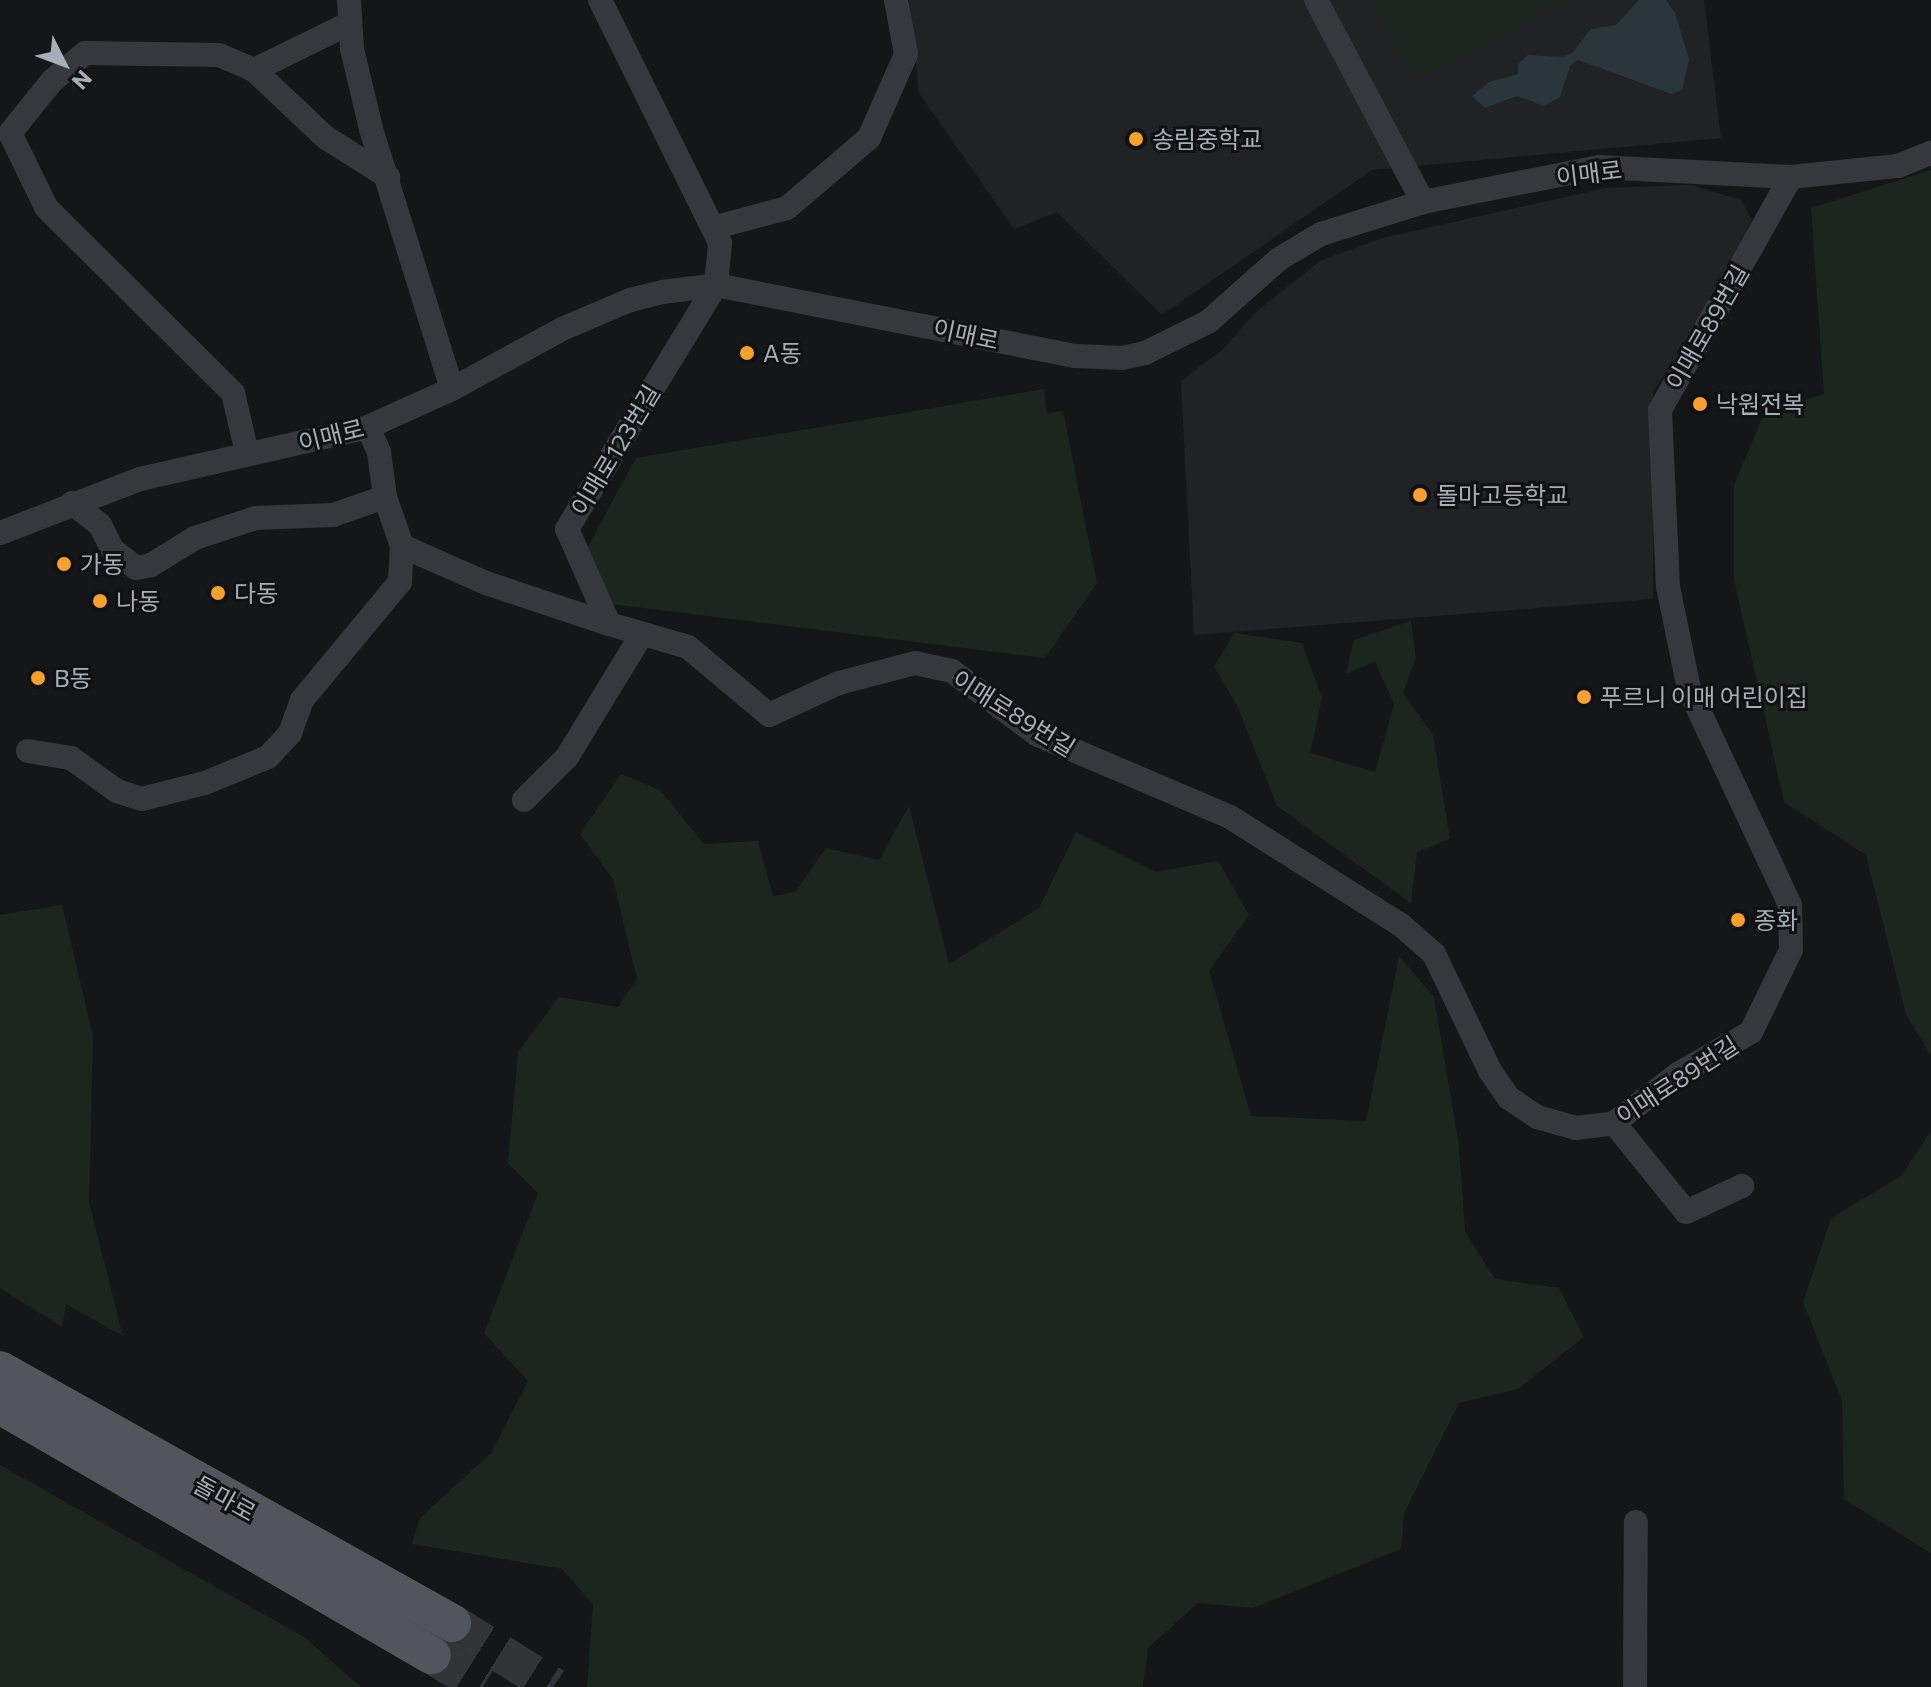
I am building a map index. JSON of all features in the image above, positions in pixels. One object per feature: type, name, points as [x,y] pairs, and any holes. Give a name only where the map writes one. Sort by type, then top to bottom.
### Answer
[{"type":"main road","name":"돌마로","points":[[0,1370],[452,1623]]},
{"type":"main road","name":"돌마로","points":[[0,1405],[432,1655]]},
{"type":"street","points":[[600,0],[716,227],[720,243],[716,285]]},
{"type":"street","points":[[716,227],[787,208],[869,138],[898,81],[906,54],[896,0]]},
{"type":"street","points":[[1316,0],[1423,202]]},
{"type":"street","points":[[254,70],[349,11],[371,129],[452,389]]},
{"type":"street","points":[[247,453],[233,393],[46,207],[10,133],[52,81],[85,53],[219,55],[254,70],[325,137],[388,177]]},
{"type":"street","name":"이매로","points":[[0,533],[140,479],[368,427],[452,389],[505,357],[618,304],[716,285],[1075,356],[1122,358],[1145,353],[1208,322],[1279,259],[1321,234],[1423,202],[1600,167],[1791,177],[1898,166],[1931,153]]},
{"type":"street","name":"이매로89번길","points":[[642,634],[688,647],[769,715],[839,683],[915,663],[952,671],[1038,735],[1230,817],[1401,925],[1434,954],[1490,1071],[1509,1098],[1537,1117],[1576,1128],[1614,1123],[1678,1074],[1751,1032],[1791,950],[1790,905],[1689,689],[1668,587],[1660,410],[1791,177]]},
{"type":"street","name":"이매로123번길","points":[[609,624],[567,529],[716,285]]},
{"type":"street","points":[[28,751],[71,758],[117,791],[142,799],[205,783],[268,757],[290,733],[302,700],[400,582],[402,546],[385,497],[379,452],[368,427]]},
{"type":"street","points":[[72,503],[100,525],[113,550],[136,568],[151,565],[195,538],[256,518],[319,517],[348,512],[385,497]]},
{"type":"street","points":[[402,546],[486,583],[642,634],[567,757],[524,800]]},
{"type":"street","points":[[1614,1123],[1686,1212],[1742,1186]]},
{"type":"street","points":[[1635,1687],[1636,1522]]},
{"type":"shaded area","points":[[909,0],[1704,0],[1721,138],[1372,170],[1162,315],[1057,212],[1014,229],[919,93]]},
{"type":"shaded area","points":[[1374,0],[1568,0],[1415,80]]},
{"type":"shaded area","points":[[1639,0],[1666,0],[1675,13],[1689,59],[1682,90],[1672,94],[1578,60],[1570,66],[1560,97],[1544,106],[1517,96],[1485,108],[1472,96],[1489,82],[1518,74],[1518,64],[1528,55],[1564,57],[1573,52],[1591,29],[1616,25]]},
{"type":"shaded area","points":[[1931,170],[1931,1056],[1906,1014],[1866,855],[1784,802],[1734,579],[1734,485],[1764,413],[1824,394],[1811,208]]},
{"type":"shaded area","name":"돌마고등학교","points":[[1690,185],[1741,200],[1752,220],[1691,334],[1653,392],[1653,599],[1194,635],[1181,381],[1222,350],[1257,311],[1320,261],[1382,238],[1606,188]]},
{"type":"shaded area","points":[[1044,389],[1047,413],[1063,411],[1097,583],[1045,658],[611,604],[586,550],[636,458]]},
{"type":"shaded area","points":[[1411,621],[1416,658],[1403,693],[1433,735],[1450,839],[1417,852],[1411,903],[1277,806],[1237,705],[1214,667],[1234,633],[1302,643],[1322,698],[1310,753],[1375,772],[1394,704],[1375,661],[1346,674],[1354,640]]},
{"type":"shaded area","points":[[621,774],[660,790],[704,844],[758,841],[773,896],[795,892],[826,848],[879,860],[909,806],[949,964],[1039,908],[1076,832],[1156,872],[1218,861],[1249,915],[1209,971],[1251,1116],[1366,1121],[1399,956],[1434,997],[1459,1146],[1465,1232],[1495,1279],[1559,1288],[1584,1337],[1518,1389],[1459,1403],[1404,1513],[1401,1549],[1253,1608],[1198,1603],[1148,1648],[1143,1687],[587,1687],[593,1604],[562,1569],[412,1544],[420,1518],[491,1453],[528,1381],[484,1333],[538,1193],[508,1163],[518,1052],[559,997],[618,1007],[637,979],[613,879],[580,834]]},
{"type":"shaded area","points":[[62,905],[93,1036],[89,1202],[123,1336],[66,1304],[62,1327],[0,1288],[0,915]]},
{"type":"shaded area","points":[[1931,1131],[1931,1553],[1844,1499],[1842,1401],[1803,1302],[1831,1218],[1901,1176]]},
{"type":"shaded area","points":[[0,1465],[304,1637],[361,1687],[0,1687]]},
{"type":"tunnel","points":[[452,1623],[554,1687]]},
{"type":"tunnel","points":[[432,1655],[483,1687]]},
{"type":"place","name":"송림중학교","points":[[1136,139]]},
{"type":"place","name":"A동","points":[[747,353]]},
{"type":"place","name":"낙원전복","points":[[1700,404]]},
{"type":"place","name":"돌마고등학교","points":[[1420,495]]},
{"type":"place","name":"가동","points":[[64,564]]},
{"type":"place","name":"다동","points":[[218,593]]},
{"type":"place","name":"나동","points":[[100,601]]},
{"type":"place","name":"B동","points":[[38,678]]},
{"type":"place","name":"푸르니 이매 어린이집","points":[[1584,697]]},
{"type":"place","name":"종화","points":[[1738,920]]}]
